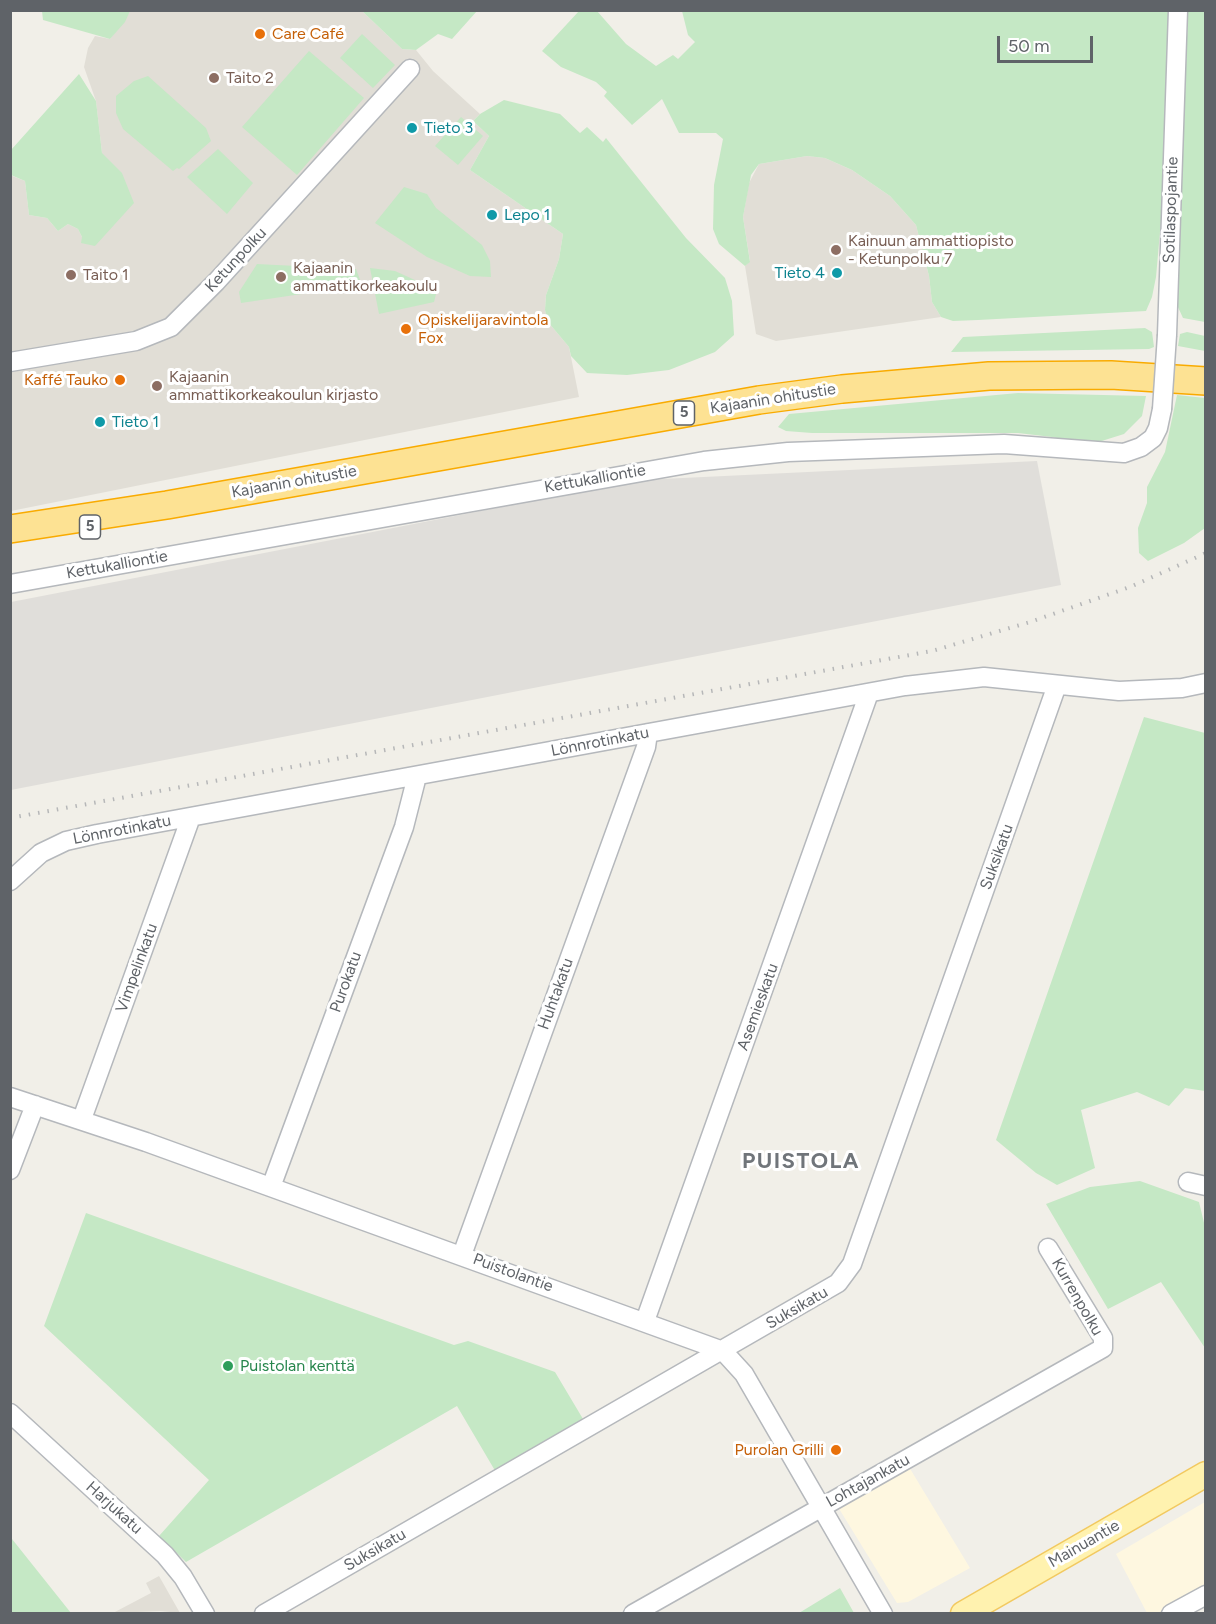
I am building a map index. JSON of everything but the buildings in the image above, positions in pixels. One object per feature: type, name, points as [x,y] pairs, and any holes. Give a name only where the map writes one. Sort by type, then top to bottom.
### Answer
[{"type":"highway","name":"Kajaanin ohitustie","points":[[10,529],[168,505],[759,400],[842,389],[988,376],[1111,375],[1206,381]]},
{"type":"highway","name":"Kajaanin ohitustie","points":[[10,544],[76,531],[168,505]]},
{"type":"main road","name":"Mainuantie","points":[[963,1614],[1206,1474]]},
{"type":"street","name":"Sotilaspojantie","points":[[1162,410],[1167,335],[1178,10]]},
{"type":"street","name":"Ketunpolku","points":[[10,362],[136,341],[171,327],[216,282],[410,69]]},
{"type":"street","name":"Kettukalliontie","points":[[10,584],[704,461],[788,452],[1004,444],[1124,453],[1141,447],[1153,438],[1162,410]]},
{"type":"street","name":"Lönnrotinkatu","points":[[10,881],[42,853],[66,841],[958,678],[984,676],[1119,691],[1182,688],[1206,683]]},
{"type":"street","name":"Suksikatu","points":[[264,1614],[819,1297],[838,1283],[852,1264],[1057,685]]},
{"type":"street","name":"Asemieskatu","points":[[645,1321],[869,693]]},
{"type":"street","name":"Huhtakatu","points":[[462,1255],[646,747],[648,733]]},
{"type":"street","name":"Purokatu","points":[[271,1186],[404,827],[417,776]]},
{"type":"street","name":"Vimpelinkatu","points":[[82,1119],[191,817]]},
{"type":"street","name":"Puistolantie","points":[[10,1097],[82,1119],[271,1186],[723,1351],[744,1374],[883,1614]]},
{"type":"street","points":[[10,1170],[35,1105]]},
{"type":"street","name":"Kurrenpolku","points":[[1048,1248],[1103,1338],[1103,1348]]},
{"type":"street","name":"Lohtajankatu","points":[[633,1614],[1103,1348]]},
{"type":"street","name":"Harjukatu","points":[[10,1413],[165,1555],[183,1577],[205,1614]]},
{"type":"street","points":[[1171,1614],[1206,1595]]},
{"type":"shaded area","name":"Kajaanin ammattikorkeakoulu","points":[[130,11],[362,11],[402,49],[416,50],[433,71],[480,114],[473,121],[489,136],[470,170],[563,234],[559,259],[546,295],[545,310],[548,322],[569,347],[579,397],[11,511],[10,175],[25,181],[29,215],[47,218],[58,231],[68,224],[78,229],[82,237],[102,153],[96,101],[84,67],[88,48],[95,36],[110,39]]},
{"type":"shaded area","name":"Kainuun ammattiopisto - Ketunpolku 7","points":[[807,156],[825,158],[852,170],[890,196],[916,225],[929,276],[932,302],[941,317],[776,341],[756,334],[745,266],[750,261],[743,217],[749,183],[759,164]]},
{"type":"shaded area","points":[[1037,461],[1061,585],[11,790],[11,602],[641,480]]},
{"type":"shaded area","points":[[909,1467],[970,1568],[908,1602],[897,1603],[838,1507]]},
{"type":"shaded area","points":[[1205,1502],[1205,1589],[1162,1613],[1147,1613],[1116,1554]]},
{"type":"shaded area","points":[[159,1576],[180,1613],[160,1611],[113,1613],[151,1593],[146,1583]]},
{"type":"green space","points":[[130,10],[125,22],[110,39],[43,20],[42,11]]},
{"type":"green space","points":[[362,11],[477,11],[452,39],[438,34],[416,50],[402,49]]},
{"type":"green space","points":[[579,11],[597,11],[626,44],[656,66],[673,55],[678,59],[695,42],[688,35],[682,11],[1169,11],[1163,198],[1156,277],[1152,297],[1146,311],[953,321],[941,317],[932,302],[929,276],[916,225],[890,196],[852,170],[825,158],[807,156],[759,164],[751,175],[743,217],[750,262],[745,266],[719,244],[713,229],[714,185],[723,139],[716,133],[679,133],[662,99],[632,125],[604,96],[607,92],[596,82],[561,67],[542,51]]},
{"type":"green space","points":[[1188,11],[1205,11],[1205,322],[1183,318],[1177,305]]},
{"type":"green space","points":[[362,34],[395,65],[373,88],[340,58]]},
{"type":"green space","points":[[309,51],[364,98],[297,175],[242,127]]},
{"type":"green space","points":[[79,74],[96,101],[102,153],[122,173],[134,203],[95,246],[81,243],[82,237],[78,229],[68,224],[58,231],[47,218],[29,215],[25,181],[11,175],[11,150]]},
{"type":"green space","points":[[148,76],[206,128],[211,141],[179,169],[173,171],[123,129],[116,113],[116,96],[134,81]]},
{"type":"green space","points":[[504,100],[560,114],[580,133],[587,127],[603,142],[606,138],[686,238],[725,278],[732,301],[734,335],[715,352],[669,370],[627,375],[587,373],[571,356],[569,347],[548,322],[545,310],[546,295],[559,259],[563,234],[470,170],[489,136],[473,121],[480,114]]},
{"type":"green space","points":[[461,117],[483,136],[458,165],[435,146]]},
{"type":"green space","points":[[218,149],[253,183],[227,214],[187,177]]},
{"type":"green space","points":[[404,187],[427,194],[436,208],[482,245],[490,261],[491,277],[470,276],[427,257],[375,223]]},
{"type":"green space","points":[[257,264],[356,269],[362,285],[241,303],[239,292]]},
{"type":"green space","points":[[370,268],[395,271],[437,290],[434,302],[379,314]]},
{"type":"green space","points":[[1145,328],[1152,332],[1154,347],[1149,349],[951,352],[963,337]]},
{"type":"green space","points":[[1187,332],[1205,336],[1205,351],[1178,346],[1180,334]]},
{"type":"green space","points":[[1018,393],[1146,396],[1142,416],[1124,434],[1089,445],[1018,433],[812,433],[786,431],[778,427],[789,414]]},
{"type":"green space","points":[[1177,395],[1205,398],[1205,528],[1184,543],[1148,561],[1139,553],[1138,528],[1147,503],[1147,487],[1165,452]]},
{"type":"green space","points":[[1144,717],[1205,733],[1205,1091],[1185,1088],[1169,1106],[1137,1092],[1081,1110],[1095,1168],[1057,1185],[1036,1173],[996,1140]]},
{"type":"green space","points":[[1140,1181],[1199,1202],[1206,1231],[1205,1348],[1161,1282],[1108,1309],[1046,1204],[1090,1187]]},
{"type":"green space","points":[[86,1213],[454,1345],[468,1341],[555,1372],[583,1419],[497,1474],[457,1406],[186,1562],[159,1536],[209,1480],[44,1326]]},
{"type":"green space","points":[[12,1539],[71,1613],[11,1613]]},
{"type":"green space","points":[[840,1588],[854,1613],[799,1613]]},
{"type":"railway","points":[[10,818],[932,651],[1030,622],[1130,587],[1206,553]]},
{"type":"place","name":"Care Café","points":[[260,34]]},
{"type":"place","name":"Taito 2","points":[[214,78]]},
{"type":"place","name":"Tieto 3","points":[[412,128]]},
{"type":"place","name":"Lepo 1","points":[[492,215]]},
{"type":"place","name":"Kainuun ammattiopisto - Ketunpolku 7","points":[[836,250]]},
{"type":"place","name":"Tieto 4","points":[[837,273]]},
{"type":"place","name":"Taito 1","points":[[71,275]]},
{"type":"place","name":"Kajaanin ammattikorkeakoulu","points":[[281,277]]},
{"type":"place","name":"Opiskelijaravintola Fox","points":[[406,329]]},
{"type":"place","name":"Kaffé Tauko","points":[[120,380]]},
{"type":"place","name":"Kajaanin ammattikorkeakoulun kirjasto","points":[[157,386]]},
{"type":"place","name":"Tieto 1","points":[[100,422]]},
{"type":"place","name":"Puistolan kenttä","points":[[228,1366]]},
{"type":"place","name":"Purolan Grilli","points":[[836,1450]]},
{"type":"district","name":"PUISTOLA","points":[[801,1162]]}]
